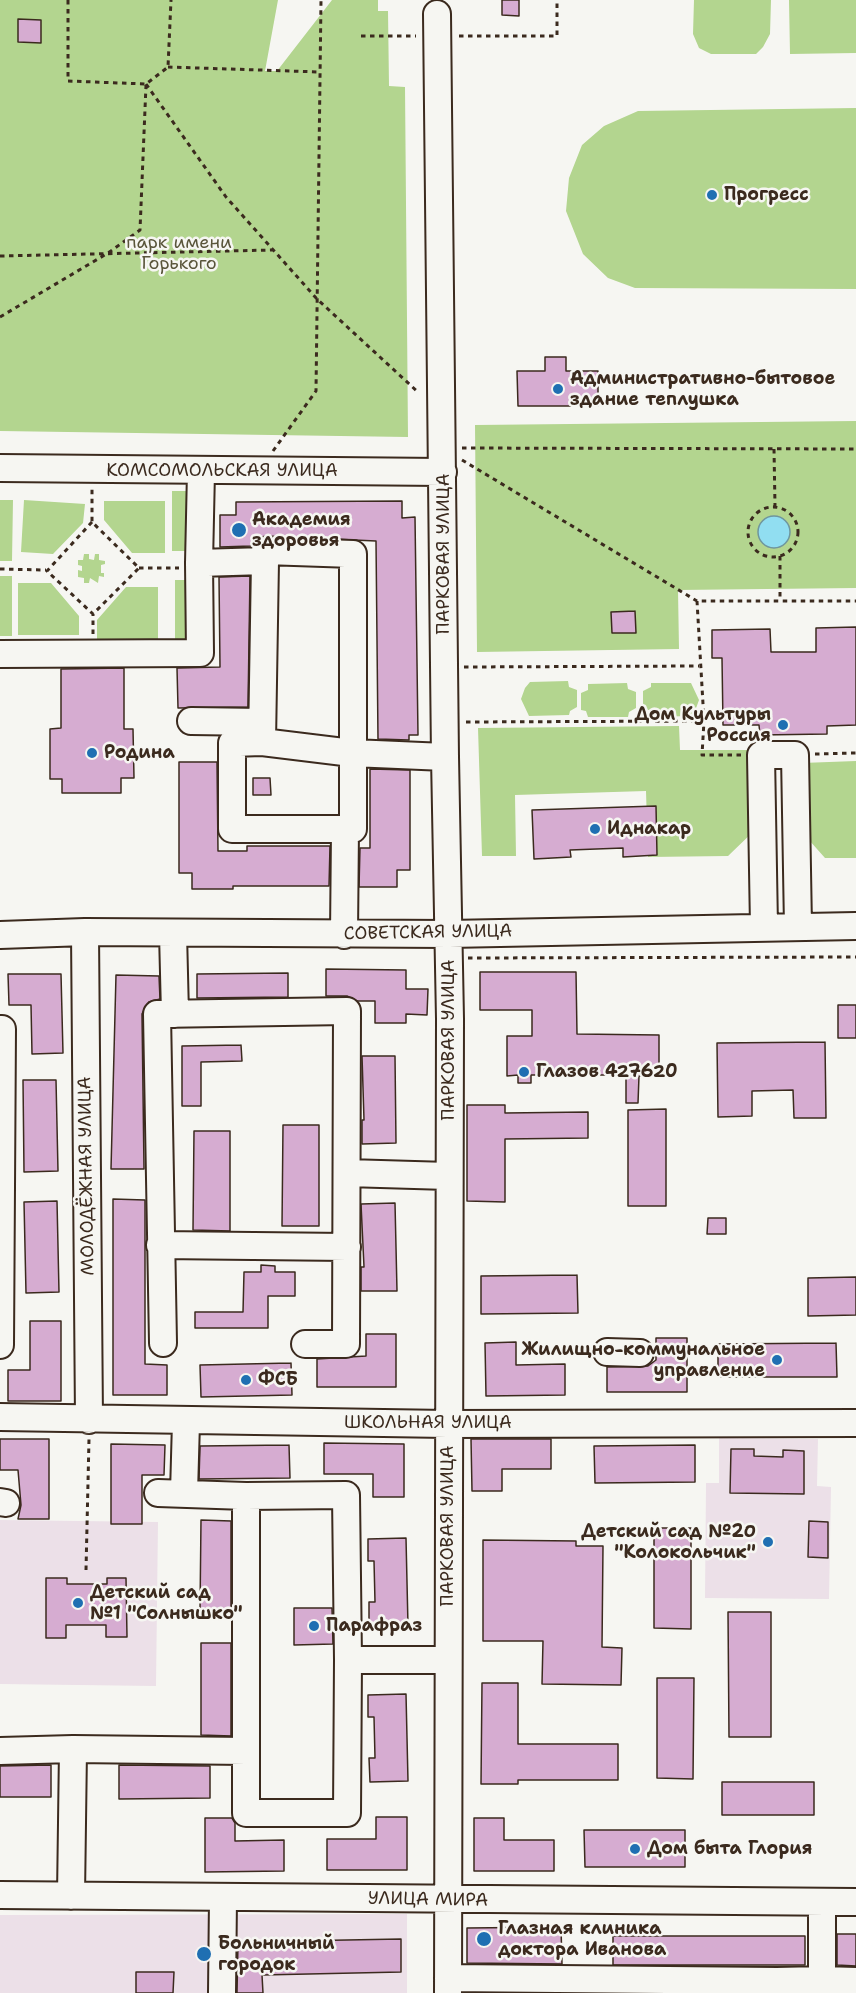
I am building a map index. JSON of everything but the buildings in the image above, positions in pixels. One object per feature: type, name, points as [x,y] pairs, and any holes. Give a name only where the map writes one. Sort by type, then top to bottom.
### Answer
[{"type":"street","name":"ПАРКОВАЯ УЛИЦА","points":[[437,14],[444,722],[449,946],[448,1985]]},
{"type":"street","name":"КОМСОМОЛЬСКАЯ УЛИЦА","points":[[0,468],[258,472],[443,460]]},
{"type":"street","points":[[0,654],[200,653],[201,471]]},
{"type":"street","points":[[265,551],[352,554],[353,829],[232,829],[232,743],[262,732],[265,551]]},
{"type":"street","points":[[199,565],[266,561]]},
{"type":"street","points":[[191,721],[262,732],[352,753],[445,757]]},
{"type":"street","points":[[765,927],[761,755],[795,754],[798,927]]},
{"type":"street","points":[[344,935],[345,829]]},
{"type":"street","name":"СОВЕТСКАЯ УЛИЦА","points":[[0,935],[85,932],[344,935],[449,946],[765,927],[856,926]]},
{"type":"street","name":"МОЛОДЁЖНАЯ УЛИЦА","points":[[85,932],[89,1420]]},
{"type":"street","points":[[173,933],[175,1014]]},
{"type":"street","points":[[163,1343],[157,1014],[347,1011],[346,1344],[305,1344]]},
{"type":"street","points":[[0,1029],[2,1029],[2,1040],[0,1345]]},
{"type":"street","points":[[347,1173],[448,1176]]},
{"type":"street","points":[[160,1245],[347,1247]]},
{"type":"street","points":[[607,1352],[640,1353]]},
{"type":"street","name":"ШКОЛЬНАЯ УЛИЦА","points":[[0,1417],[186,1422],[447,1424],[856,1423]]},
{"type":"street","points":[[184,1493],[186,1422]]},
{"type":"street","points":[[158,1493],[246,1496],[346,1495],[347,1813],[246,1813],[246,1496]]},
{"type":"street","points":[[348,1660],[448,1660]]},
{"type":"street","points":[[0,1751],[74,1749],[246,1751]]},
{"type":"street","points":[[71,1896],[74,1749]]},
{"type":"street","name":"УЛИЦА МИРА","points":[[0,1895],[856,1902]]},
{"type":"street","points":[[222,1993],[223,1898]]},
{"type":"street","points":[[822,1902],[822,1980]]},
{"type":"street","points":[[448,1985],[777,1987],[822,1980],[856,1981]]},
{"type":"path","points":[[68,0],[68,81],[146,84],[168,67],[320,72]]},
{"type":"path","points":[[168,67],[171,0]]},
{"type":"path","points":[[258,472],[316,391],[321,0]]},
{"type":"path","points":[[557,0],[557,36]]},
{"type":"path","points":[[146,84],[226,197],[273,250],[317,299],[442,414]]},
{"type":"path","points":[[0,317],[108,253],[140,230],[146,84]]},
{"type":"path","points":[[0,256],[273,250]]},
{"type":"path","points":[[774,449],[775,506]]},
{"type":"path","points":[[443,460],[774,449],[856,449]]},
{"type":"path","points":[[443,460],[697,601],[856,601]]},
{"type":"path","points":[[47,570],[92,522],[93,470]]},
{"type":"path","points":[[775,506],[791,513],[799,530],[791,549],[780,556],[762,554],[755,549],[749,537],[749,524],[754,515],[764,508],[775,506]]},
{"type":"path","points":[[92,522],[139,568]]},
{"type":"path","points":[[780,556],[780,601]]},
{"type":"path","points":[[0,569],[47,570],[93,615],[139,568],[199,565]]},
{"type":"path","points":[[697,601],[704,721],[702,755],[761,755]]},
{"type":"path","points":[[444,667],[699,666]]},
{"type":"path","points":[[444,722],[704,721]]},
{"type":"path","points":[[795,754],[856,753]]},
{"type":"path","points":[[449,946],[856,957]]},
{"type":"path","points":[[86,1570],[89,1420]]},
{"type":"shaded area","name":"Детский сад №20 \"Колокольчик\"","points":[[719,1438],[818,1439],[817,1486],[831,1487],[829,1599],[705,1598],[706,1483],[719,1483]]},
{"type":"shaded area","name":"Детский сад №1 \"Солнышко\"","points":[[0,1520],[158,1522],[156,1686],[0,1684]]},
{"type":"shaded area","name":"Больничный городок","points":[[407,1914],[407,1993],[0,1993],[0,1915]]},
{"type":"green space","name":"парк имени Горького","points":[[0,0],[278,0],[265,71],[277,71],[332,0],[378,0],[378,11],[388,11],[389,86],[405,87],[408,437],[0,431]]},
{"type":"green space","points":[[694,0],[771,0],[770,34],[763,47],[756,54],[711,54],[699,48],[693,34]]},
{"type":"green space","points":[[789,0],[856,0],[856,53],[790,54]]},
{"type":"green space","name":"Прогресс","points":[[856,108],[856,289],[635,288],[608,278],[583,254],[566,211],[569,178],[582,145],[604,126],[638,111]]},
{"type":"green space","points":[[856,421],[856,588],[678,590],[679,649],[477,652],[475,425]]},
{"type":"green space","points":[[172,491],[193,491],[193,551],[172,551]]},
{"type":"green space","points":[[0,500],[13,500],[12,561],[0,561]]},
{"type":"green space","points":[[24,500],[85,504],[83,523],[53,554],[21,552]]},
{"type":"green space","points":[[104,501],[165,501],[165,553],[132,553],[104,520]]},
{"type":"green space","points":[[84,554],[89,554],[89,559],[94,560],[95,554],[99,554],[99,560],[105,561],[105,564],[101,565],[101,573],[104,573],[104,577],[99,576],[98,583],[90,578],[89,583],[84,583],[84,578],[78,577],[78,570],[82,571],[82,566],[78,565],[78,560],[83,560]]},
{"type":"green space","points":[[0,576],[12,576],[12,636],[0,636]]},
{"type":"green space","points":[[175,580],[196,580],[195,641],[175,641]]},
{"type":"green space","points":[[18,583],[51,583],[79,616],[79,635],[18,635]]},
{"type":"green space","points":[[126,587],[158,587],[158,639],[97,639],[97,620]]},
{"type":"green space","points":[[568,681],[569,687],[577,690],[577,707],[570,711],[569,715],[529,716],[521,699],[530,682]]},
{"type":"green space","points":[[627,683],[628,689],[636,692],[636,708],[629,712],[628,717],[588,717],[586,711],[581,710],[581,693],[588,690],[588,684]]},
{"type":"green space","points":[[651,683],[691,683],[699,700],[695,711],[690,716],[651,717],[651,711],[643,708],[643,691],[651,687]]},
{"type":"green space","points":[[679,726],[680,750],[754,750],[756,829],[728,856],[648,857],[646,791],[515,795],[516,856],[482,856],[478,728]]},
{"type":"green space","points":[[856,761],[856,858],[825,858],[801,831],[802,763]]},
{"type":"water","points":[[774,516],[785,521],[790,532],[785,543],[774,548],[763,543],[758,532],[763,521]]},
{"type":"place","name":"Прогресс","points":[[712,195]]},
{"type":"place","name":"Административно-бытовое здание теплушка","points":[[558,389]]},
{"type":"place","name":"Академия здоровья","points":[[239,530]]},
{"type":"place","name":"Дом Культуры Россия","points":[[783,725]]},
{"type":"place","name":"Родина","points":[[92,753]]},
{"type":"place","name":"Иднакар","points":[[595,829]]},
{"type":"place","name":"Глазов 427620","points":[[524,1072]]},
{"type":"place","name":"Жилищно-коммунальное управление","points":[[777,1360]]},
{"type":"place","name":"ФСБ","points":[[246,1380]]},
{"type":"place","name":"Детский сад №20 \"Колокольчик\"","points":[[768,1542]]},
{"type":"place","name":"Детский сад №1 \"Солнышко\"","points":[[78,1603]]},
{"type":"place","name":"Парафраз","points":[[314,1626]]},
{"type":"place","name":"Дом быта Глория","points":[[635,1849]]},
{"type":"place","name":"Глазная клиника доктора Иванова","points":[[484,1939]]},
{"type":"place","name":"Больничный городок","points":[[204,1954]]}]
